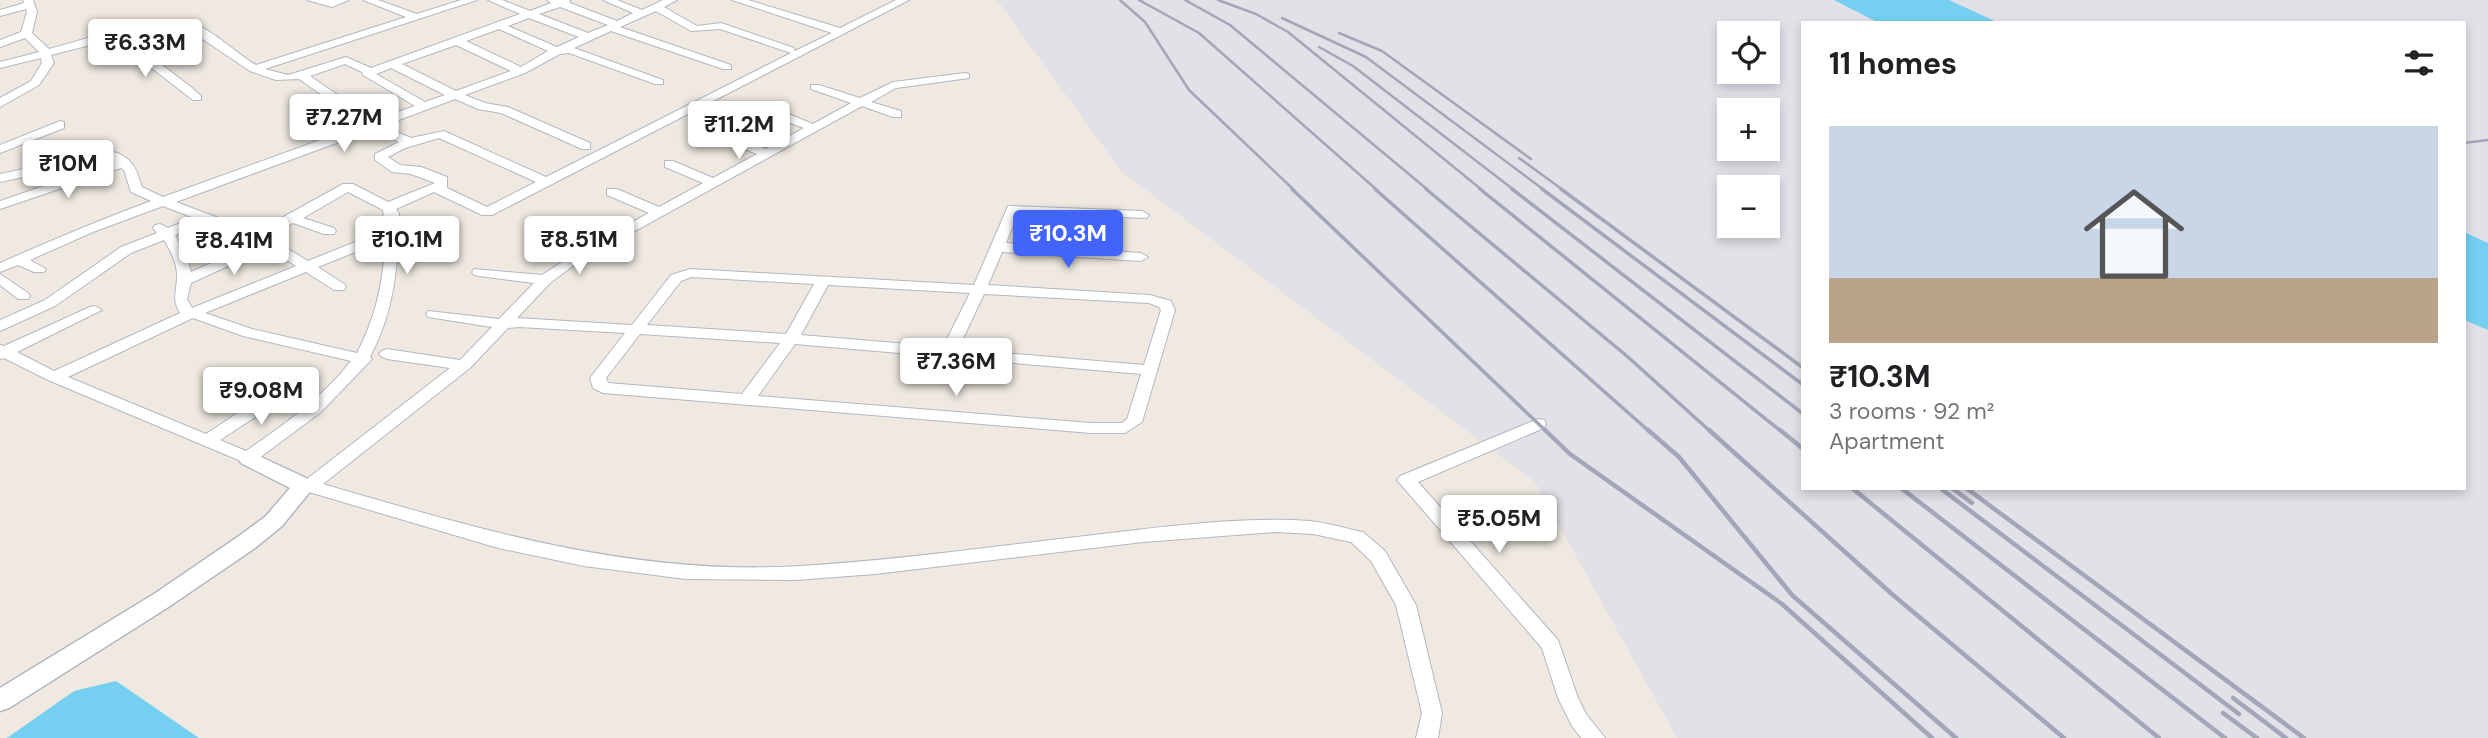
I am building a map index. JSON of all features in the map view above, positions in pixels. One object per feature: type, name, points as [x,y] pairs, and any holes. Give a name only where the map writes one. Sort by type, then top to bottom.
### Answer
[{"type":"street","points":[[312,0],[332,4],[344,0]]},
{"type":"street","points":[[368,0],[415,17]]},
{"type":"street","points":[[254,69],[472,0]]},
{"type":"street","points":[[493,0],[587,37]]},
{"type":"street","points":[[608,0],[641,13]]},
{"type":"street","points":[[737,0],[841,32]]},
{"type":"street","points":[[388,207],[431,188],[440,189],[487,212],[904,0]]},
{"type":"street","points":[[0,65],[151,26],[183,23],[254,69],[276,78],[292,78],[346,60],[369,71],[500,26],[561,1],[616,24]]},
{"type":"street","points":[[0,13],[28,2],[32,12],[26,34]]},
{"type":"street","points":[[0,268],[88,229],[521,71],[587,37],[666,2],[695,29],[721,26],[790,50]]},
{"type":"street","points":[[616,24],[612,28],[726,67]]},
{"type":"street","points":[[500,26],[558,51],[570,50],[659,82]]},
{"type":"street","points":[[0,44],[26,34],[37,40],[48,63],[41,77],[27,90],[0,103]]},
{"type":"street","points":[[116,35],[146,60],[170,74],[197,98]]},
{"type":"street","points":[[457,41],[521,71]]},
{"type":"street","points":[[392,64],[457,96],[482,106],[504,110],[586,146]]},
{"type":"street","points":[[369,71],[368,75],[425,107]]},
{"type":"street","points":[[299,74],[374,126],[409,142]]},
{"type":"street","points":[[0,701],[229,555],[274,521],[306,487],[464,365],[545,280],[599,243],[893,85],[965,76]]},
{"type":"street","points":[[814,87],[897,114]]},
{"type":"street","points":[[772,112],[814,128]]},
{"type":"street","points":[[0,149],[60,125]]},
{"type":"street","points":[[440,189],[442,180],[416,173],[416,170],[397,169],[380,160],[381,155],[409,142],[439,134],[545,181]]},
{"type":"street","points":[[725,137],[765,153]]},
{"type":"street","points":[[0,178],[51,170],[108,155],[125,162],[130,168],[136,189],[162,202],[262,240],[340,287]]},
{"type":"street","points":[[0,205],[125,162]]},
{"type":"street","points":[[669,164],[712,182]]},
{"type":"street","points":[[185,280],[262,240],[291,218],[348,187],[388,207],[392,214],[393,232],[382,323],[364,359],[337,391],[288,431],[248,458]]},
{"type":"street","points":[[612,192],[659,212]]},
{"type":"street","points":[[948,354],[979,290],[1013,209],[1142,215]]},
{"type":"street","points":[[291,218],[329,231]]},
{"type":"street","points":[[0,326],[50,303],[126,250],[164,232],[204,219]]},
{"type":"street","points":[[556,224],[599,243]]},
{"type":"street","points":[[164,232],[180,259],[185,280],[180,299],[186,311],[248,333],[364,359]]},
{"type":"street","points":[[54,377],[192,313],[393,232]]},
{"type":"street","points":[[997,247],[1142,257]]},
{"type":"street","points":[[17,260],[39,269]]},
{"type":"street","points":[[478,272],[545,280]]},
{"type":"street","points":[[684,274],[823,282],[1150,299],[1166,303],[1168,310],[1134,422],[1125,428],[1091,428],[746,400],[603,388],[598,384],[598,378],[636,328],[676,278],[684,274]]},
{"type":"street","points":[[0,278],[23,296]]},
{"type":"street","points":[[746,400],[791,339],[823,282]]},
{"type":"street","points":[[1,352],[95,310]]},
{"type":"street","points":[[433,314],[503,324],[519,322],[636,328],[791,339],[1149,370]]},
{"type":"street","points":[[1,352],[248,458],[306,487],[498,541],[584,559],[686,572],[796,573],[875,567],[1143,536],[1264,527],[1313,528],[1357,537],[1378,555],[1406,605],[1432,713],[1427,738]]},
{"type":"street","points":[[387,355],[464,365]]},
{"type":"street","points":[[207,441],[295,383]]},
{"type":"street","points":[[1538,424],[1406,480],[1551,645],[1579,720],[1594,738]]},
{"type":"shaded area","points":[[997,0],[2488,0],[2488,738],[1677,738],[1535,482],[1122,172]]},
{"type":"water","points":[[1834,0],[1949,0],[1995,21],[1875,21]]},
{"type":"water","points":[[2466,233],[2488,243],[2488,330],[2466,321]]},
{"type":"water","points":[[116,681],[199,738],[7,738],[74,691]]},
{"type":"railway","points":[[1120,0],[1145,22],[1189,90],[1294,190]]},
{"type":"railway","points":[[1139,0],[1199,33],[1377,190]]},
{"type":"railway","points":[[1185,0],[1230,25],[1428,190]]},
{"type":"railway","points":[[1218,0],[1256,14],[1288,32],[1482,190]]},
{"type":"railway","points":[[1282,18],[1366,57],[1544,190]]},
{"type":"railway","points":[[1339,33],[1382,51],[1531,159]]},
{"type":"railway","points":[[1319,47],[1353,66],[1514,190]]},
{"type":"railway","points":[[2466,143],[2488,140]]},
{"type":"railway","points":[[1519,158],[1563,190]]},
{"type":"railway","points":[[1292,189],[1547,432]]},
{"type":"railway","points":[[1375,189],[1650,432]]},
{"type":"railway","points":[[1426,189],[1628,357],[1711,432]]},
{"type":"railway","points":[[1480,189],[1782,432]]},
{"type":"railway","points":[[1512,189],[1801,412]]},
{"type":"railway","points":[[1542,189],[1801,383]]},
{"type":"railway","points":[[1561,189],[1801,366]]},
{"type":"railway","points":[[1545,430],[1570,454],[1782,604],[1932,738]]},
{"type":"railway","points":[[1648,430],[1679,457],[1792,595],[1956,738]]},
{"type":"railway","points":[[1709,430],[1893,595],[2064,738]]},
{"type":"railway","points":[[1780,430],[1801,447]]},
{"type":"railway","points":[[1854,490],[2159,738]]},
{"type":"railway","points":[[1904,490],[2225,738]]},
{"type":"railway","points":[[1943,490],[2239,714]]},
{"type":"railway","points":[[1955,490],[1972,503]]},
{"type":"railway","points":[[1969,490],[2304,738]]},
{"type":"railway","points":[[2233,698],[2286,738]]},
{"type":"railway","points":[[2223,713],[2257,738]]}]
